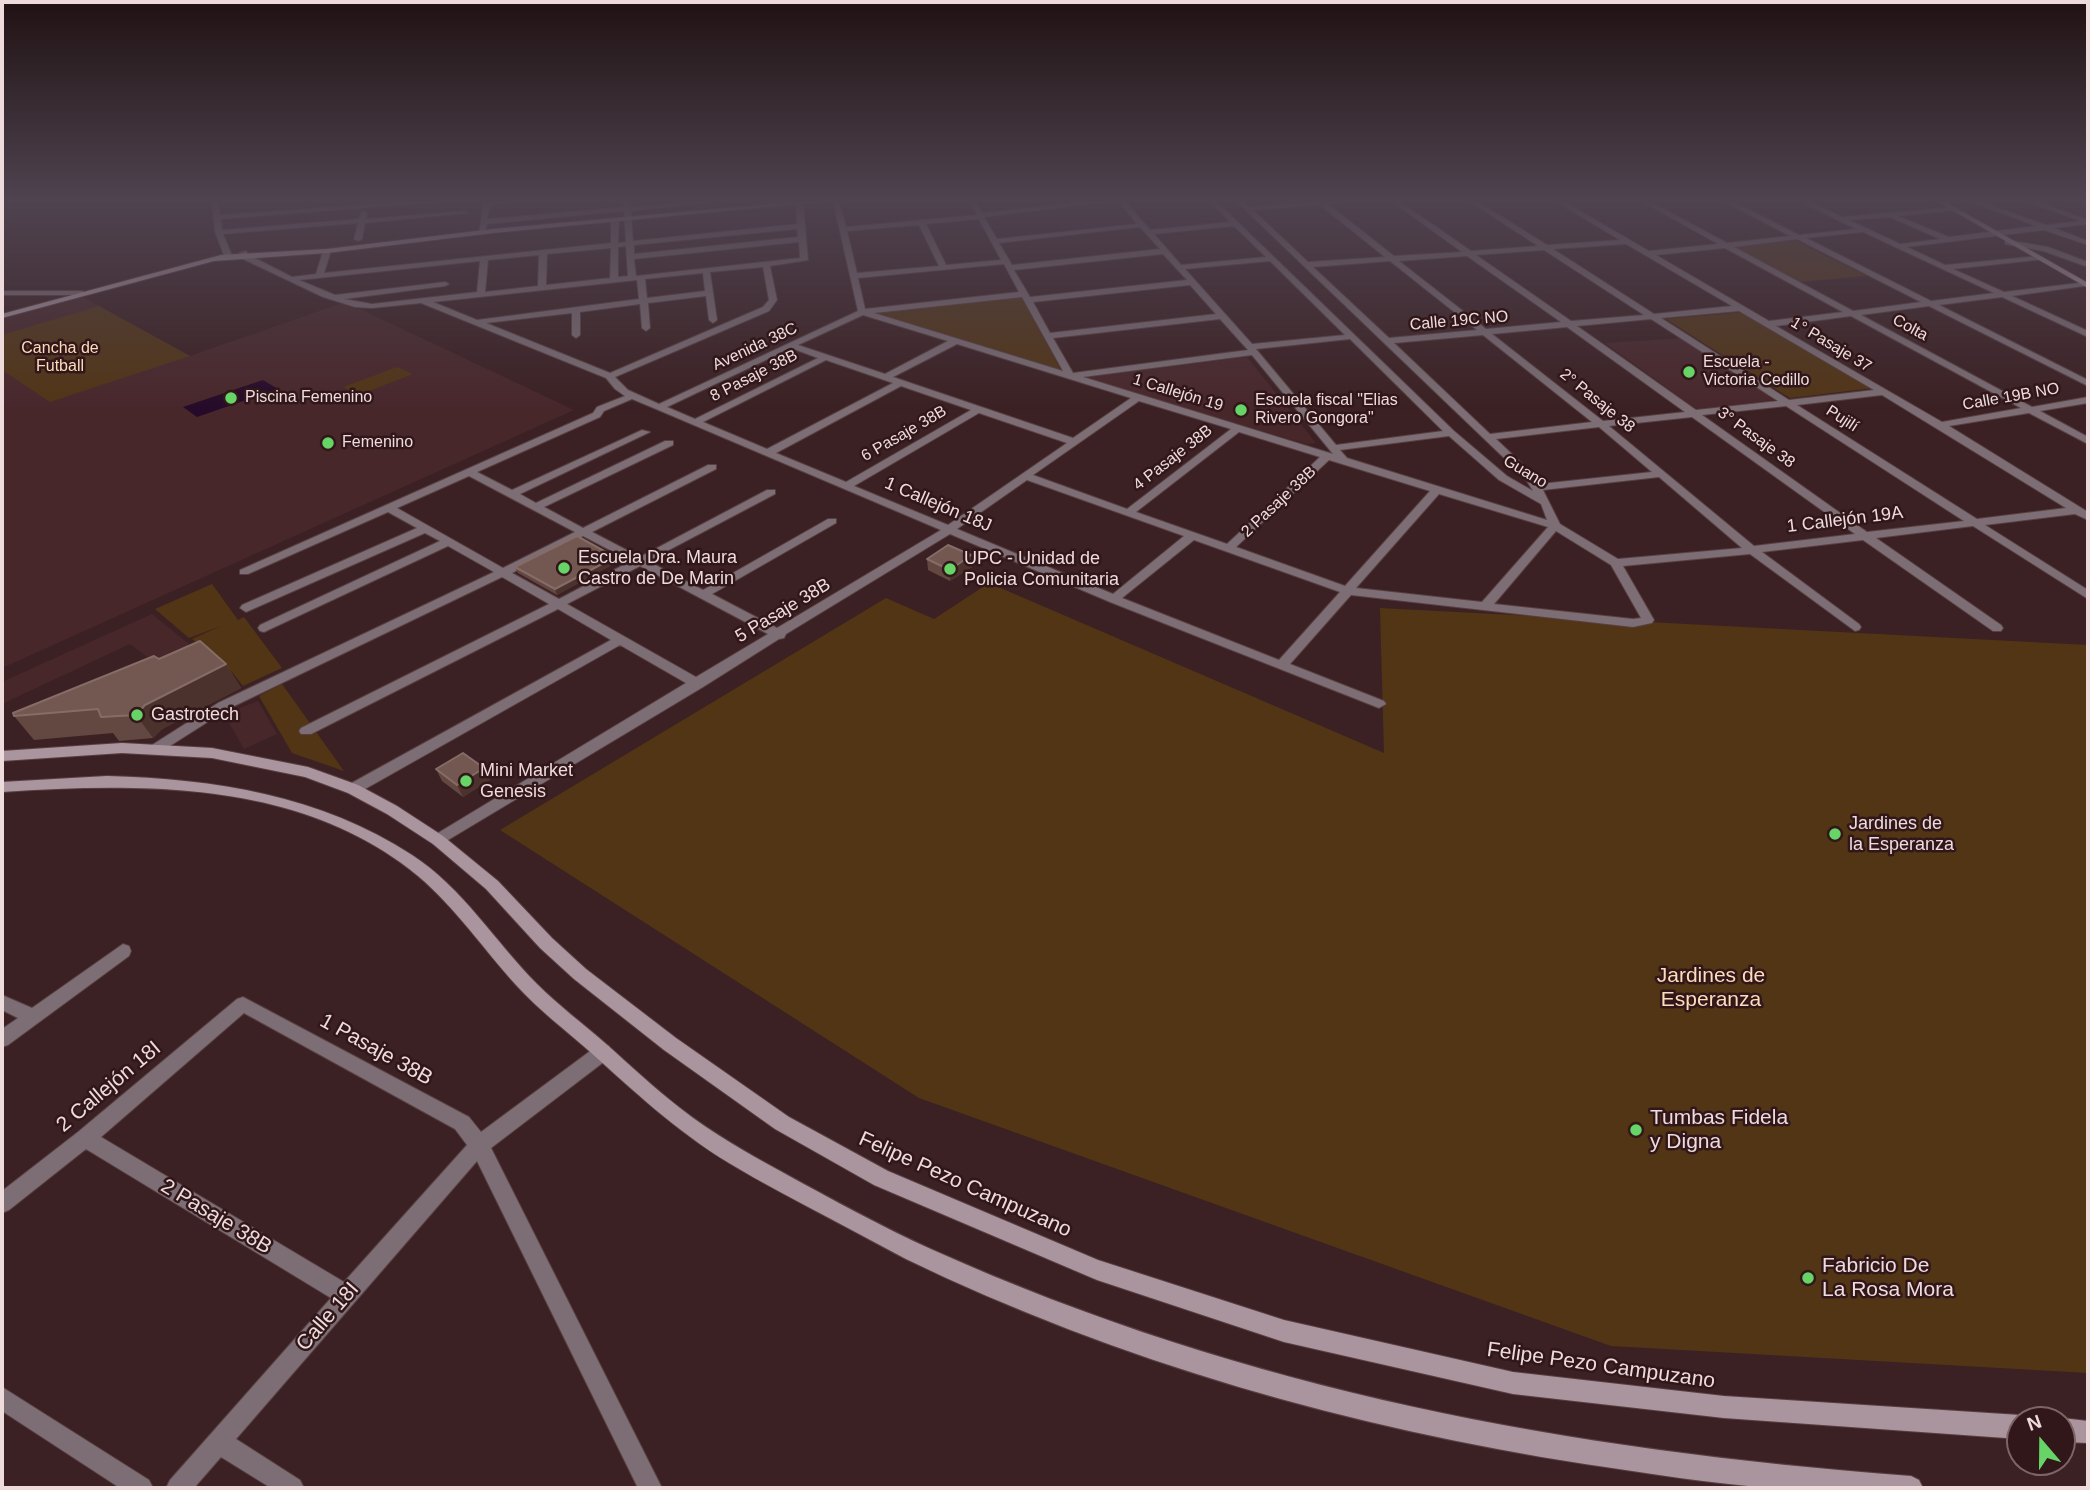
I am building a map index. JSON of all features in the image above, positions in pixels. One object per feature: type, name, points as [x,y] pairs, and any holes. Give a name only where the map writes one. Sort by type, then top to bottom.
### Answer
[{"type":"main road","points":[[2,316],[169,271]]},
{"type":"main road","points":[[2060,271],[2086,285]]},
{"type":"main road","name":"Felipe Pezo Campuzano","points":[[2,756],[83,749],[158,748],[260,761],[308,772],[353,789],[393,810],[438,840],[492,885],[546,943],[580,974],[670,1044],[782,1123],[881,1178],[1097,1270],[1284,1331],[1513,1383],[1724,1408],[2006,1426]]},
{"type":"main road","points":[[2,787],[72,780],[143,779],[209,786],[308,810],[359,832],[410,861],[463,910],[528,986],[671,1112],[737,1160],[928,1258],[1055,1310],[1168,1352],[1322,1396],[1449,1428],[1590,1452],[1765,1477],[1911,1488]]},
{"type":"street","points":[[276,271],[357,307],[701,271]]},
{"type":"street","points":[[319,276],[321,271]]},
{"type":"street","points":[[293,279],[373,271]]},
{"type":"street","points":[[446,271],[444,284],[448,298],[447,310]]},
{"type":"street","points":[[481,294],[483,271]]},
{"type":"street","points":[[542,271],[542,288]]},
{"type":"street","points":[[614,271],[614,280]]},
{"type":"street","points":[[635,271],[646,328]]},
{"type":"street","points":[[706,271],[713,320]]},
{"type":"street","points":[[610,376],[766,309],[773,300],[767,271]]},
{"type":"street","points":[[854,271],[862,312]]},
{"type":"street","points":[[855,276],[916,271]]},
{"type":"street","points":[[1011,271],[1070,376],[1349,337]]},
{"type":"street","points":[[1182,271],[1252,350],[1331,452],[1451,433]]},
{"type":"street","name":"Guano","points":[[1282,271],[1451,433],[1503,478],[1545,501]]},
{"type":"street","name":"Guano","points":[[1311,271],[1389,341],[1529,476],[1545,501]]},
{"type":"street","name":"2° Pasaje 38","points":[[1405,271],[1602,425],[1752,550],[1855,627]]},
{"type":"street","name":"3° Pasaje 38","points":[[1493,271],[1862,536],[1997,628]]},
{"type":"street","name":"Pujilí","points":[[1581,271],[2088,595]]},
{"type":"street","name":"1° Pasaje 37","points":[[1675,271],[1940,425],[2088,517]]},
{"type":"street","name":"Colta","points":[[1772,271],[2088,441]]},
{"type":"street","points":[[1867,271],[2088,383]]},
{"type":"street","points":[[1952,271],[2088,334]]},
{"type":"street","name":"Avenida 38C","points":[[659,407],[862,312],[1193,282]]},
{"type":"street","points":[[337,298],[444,284]]},
{"type":"street","points":[[1769,324],[2001,293],[2086,285]]},
{"type":"street","points":[[2,295],[82,293]]},
{"type":"street","points":[[477,322],[709,293]]},
{"type":"street","points":[[423,301],[610,376],[613,383],[632,396]]},
{"type":"street","points":[[576,309],[576,335]]},
{"type":"street","name":"Calle 19C NO","points":[[1389,341],[1741,309]]},
{"type":"street","name":"1 Callejón 19","points":[[862,312],[1137,398],[1331,452],[1343,460],[1555,526],[1616,563],[1648,620],[1639,623],[1485,606]]},
{"type":"street","points":[[1047,335],[1223,316]]},
{"type":"street","points":[[887,377],[956,341]]},
{"type":"street","points":[[790,345],[1074,442]]},
{"type":"street","name":"8 Pasaje 38B","points":[[696,422],[826,357]]},
{"type":"street","points":[[769,452],[902,382]]},
{"type":"street","points":[[1488,437],[1883,392]]},
{"type":"street","points":[[244,572],[597,415],[600,409],[632,396]]},
{"type":"street","name":"1 Callejón 18J","points":[[632,396],[1114,599],[1379,704]]},
{"type":"street","name":"5 Pasaje 38B","points":[[438,840],[780,635],[950,529],[1137,398]]},
{"type":"street","name":"Calle 19B NO","points":[[1940,425],[2088,400]]},
{"type":"street","name":"6 Pasaje 38B","points":[[846,486],[979,409]]},
{"type":"street","name":"4 Pasaje 38B","points":[[1128,513],[1238,428]]},
{"type":"street","points":[[510,495],[645,432]]},
{"type":"street","points":[[536,507],[668,443]]},
{"type":"street","name":"2 Pasaje 38B","points":[[1229,548],[1331,452]]},
{"type":"street","points":[[158,748],[223,706],[504,572],[712,467]]},
{"type":"street","points":[[467,471],[780,635]]},
{"type":"street","points":[[1536,488],[1661,474]]},
{"type":"street","points":[[1025,476],[1348,591],[1485,606],[1555,526],[1545,501]]},
{"type":"street","points":[[1281,666],[1437,490]]},
{"type":"street","points":[[306,731],[557,605],[771,492]]},
{"type":"street","points":[[387,507],[698,684]]},
{"type":"street","name":"1 Callejón 19A","points":[[1616,563],[1752,550],[2077,510]]},
{"type":"street","points":[[702,595],[832,521]]},
{"type":"street","points":[[246,608],[425,528]]},
{"type":"street","points":[[1114,599],[1193,536]]},
{"type":"street","points":[[264,628],[449,541]]},
{"type":"street","points":[[353,789],[621,639]]},
{"type":"street","points":[[2,1039],[123,951]]},
{"type":"street","points":[[2,1002],[32,1016]]},
{"type":"street","name":"2 Callejón 18I","points":[[2,1203],[85,1138],[243,1003]]},
{"type":"street","name":"1 Pasaje 38B","points":[[243,1003],[461,1123],[479,1145],[650,1488]]},
{"type":"street","name":"Calle 18I","points":[[178,1488],[479,1145],[603,1052]]},
{"type":"street","name":"2 Pasaje 38B","points":[[85,1138],[346,1296]]},
{"type":"street","points":[[2,1398],[141,1488]]},
{"type":"street","points":[[219,1442],[292,1488]]},
{"type":"shaded area","points":[[81,296],[190,356],[345,302],[574,410],[2,668],[2,319]]},
{"type":"shaded area","name":"Escuela - Victoria Cedillo","points":[[1683,338],[1775,400],[1696,409],[1605,343]]},
{"type":"shaded area","name":"Escuela fiscal \"Elias Rivero Gongora\"","points":[[1247,357],[1316,443],[1307,444],[1082,378]]},
{"type":"shaded area","name":"Piscina Femenino","points":[[263,380],[278,389],[197,417],[183,407]]},
{"type":"shaded area","points":[[152,614],[211,662],[177,679],[130,644],[2,704],[2,682]]},
{"type":"shaded area","points":[[258,701],[277,734],[244,749],[224,714]]},
{"type":"green space","points":[[1778,271],[1856,271],[1867,276],[1800,282]]},
{"type":"green space","points":[[1021,296],[1062,372],[874,312]]},
{"type":"green space","name":"Cancha de Futball","points":[[99,306],[190,356],[50,402],[2,370],[2,335]]},
{"type":"green space","points":[[1745,312],[1873,388],[1790,398],[1666,319]]},
{"type":"green space","points":[[397,367],[413,374],[359,395],[343,387]]},
{"type":"green space","name":"Jardines de Esperanza","points":[[989,583],[1384,753],[1380,608],[2088,645],[2088,1373],[1611,1346],[919,1098],[500,830],[886,598],[934,619]]},
{"type":"green space","points":[[212,584],[238,620],[244,617],[282,668],[243,686],[232,672],[192,639],[221,626],[189,638],[155,609]]},
{"type":"green space","points":[[282,684],[344,771],[292,753],[259,696]]},
{"type":"building","name":"Escuela Dra. Maura Castro de De Marin","points":[[577,536],[615,557],[555,589],[515,567]]},
{"type":"building","points":[[948,545],[971,555],[950,570],[927,559]]},
{"type":"building","points":[[200,641],[226,664],[145,705],[136,715],[101,717],[98,709],[14,716],[13,713],[154,656],[159,659]]},
{"type":"building","points":[[463,753],[484,768],[457,785],[436,769]]},
{"type":"place","name":"Escuela - Victoria Cedillo","points":[[1689,372]]},
{"type":"place","name":"Piscina Femenino","points":[[231,398]]},
{"type":"place","name":"Escuela fiscal \"Elias Rivero Gongora\"","points":[[1241,410]]},
{"type":"place","name":"Femenino","points":[[328,443]]},
{"type":"place","name":"Escuela Dra. Maura Castro de De Marin","points":[[564,568]]},
{"type":"place","name":"UPC - Unidad de Policia Comunitaria","points":[[950,569]]},
{"type":"place","name":"Gastrotech","points":[[137,715]]},
{"type":"place","name":"Mini Market Genesis","points":[[466,781]]},
{"type":"place","name":"Jardines de la Esperanza","points":[[1835,834]]},
{"type":"place","name":"Tumbas Fidela y Digna","points":[[1636,1130]]},
{"type":"place","name":"Fabricio De La Rosa Mora","points":[[1808,1278]]}]
